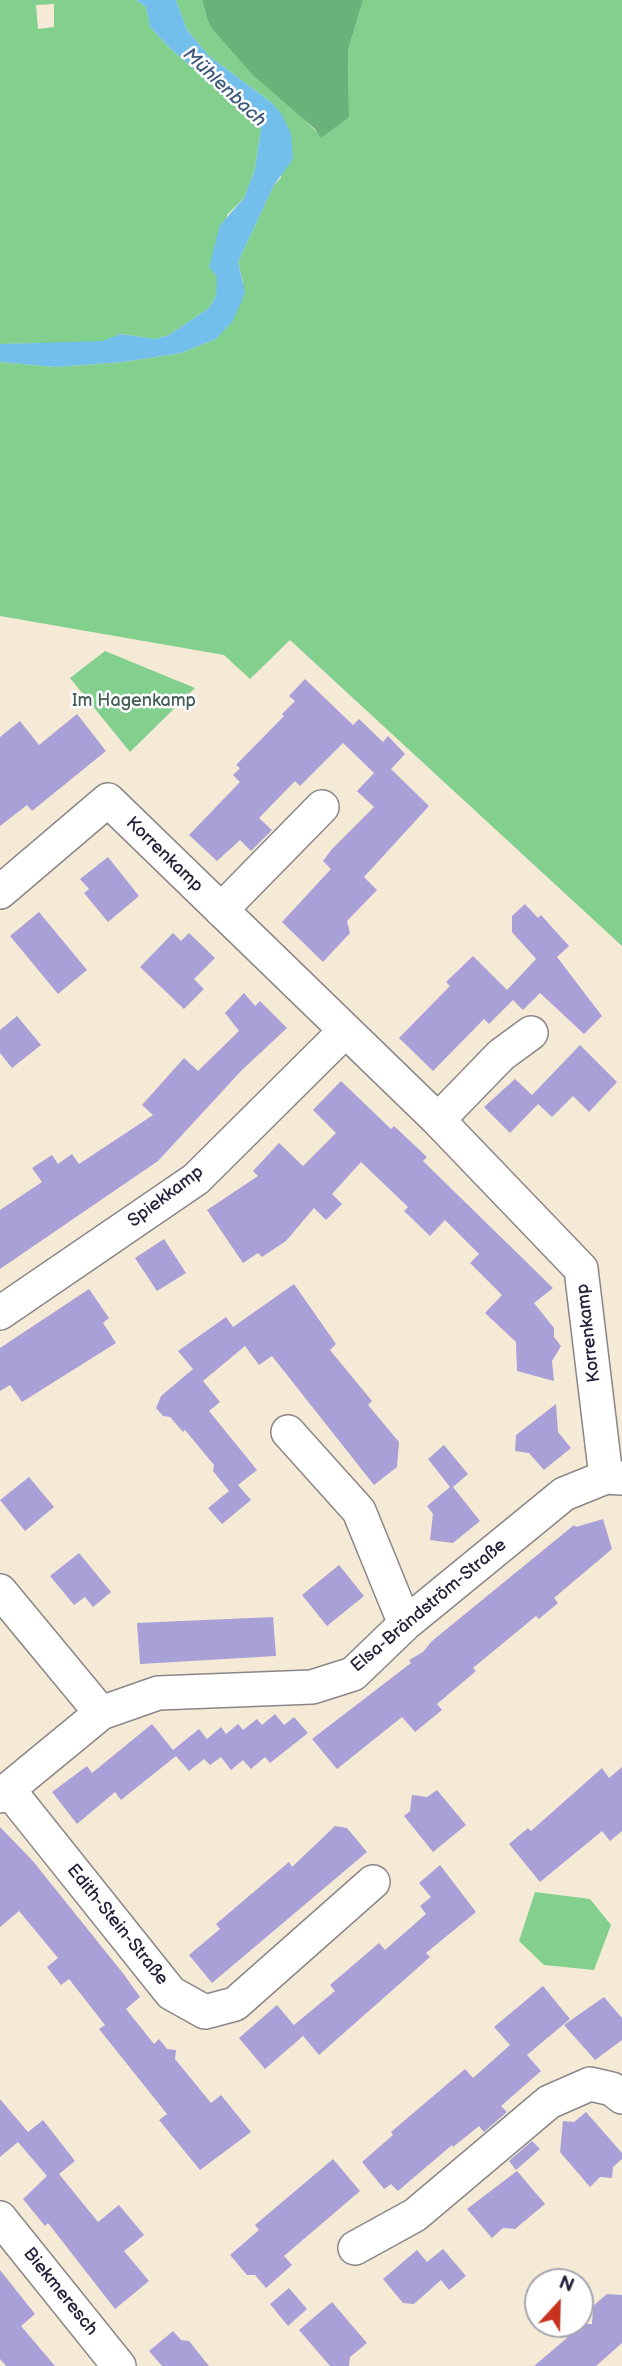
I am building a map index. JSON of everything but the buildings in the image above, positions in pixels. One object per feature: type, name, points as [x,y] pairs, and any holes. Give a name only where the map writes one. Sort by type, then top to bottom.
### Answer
[{"type":"street","name":"Korrenkamp","points":[[0,892],[108,800],[438,1120],[581,1269],[614,1478]]},
{"type":"street","points":[[221,911],[322,807]]},
{"type":"street","name":"Spiekkamp","points":[[0,1313],[195,1179],[345,1031]]},
{"type":"street","points":[[438,1120],[501,1055],[531,1033]]},
{"type":"street","points":[[288,1432],[359,1511],[405,1624]]},
{"type":"street","name":"Elsa-Brändström-Straße","points":[[4,1792],[101,1713],[158,1693],[312,1687],[353,1674],[405,1624],[564,1493],[614,1478]]},
{"type":"street","points":[[0,1591],[101,1713]]},
{"type":"street","name":"Edith-Stein-Straße","points":[[4,1792],[171,1993],[205,2012],[235,2004],[373,1882]]},
{"type":"street","points":[[355,2248],[415,2215],[550,2102],[590,2084],[612,2089],[622,2097]]},
{"type":"street","name":"Biekmeresch","points":[[0,2218],[119,2366]]},
{"type":"green space","points":[[0,0],[136,0],[146,7],[150,27],[170,48],[261,128],[255,169],[244,198],[227,215],[216,296],[209,308],[169,335],[155,339],[120,334],[103,342],[0,344]],"holes":[[[54,4],[54,27],[38,29],[36,5]]]},
{"type":"green space","points":[[176,0],[202,0],[209,25],[322,137],[349,116],[348,50],[363,0],[622,0],[622,946],[290,640],[250,679],[224,655],[0,616],[0,362],[55,367],[123,362],[181,353],[216,339],[243,282],[238,262],[274,185],[281,178],[272,103],[209,56],[187,30]]},
{"type":"green space","points":[[202,0],[363,0],[348,50],[349,117],[321,138],[315,129],[253,75],[209,25]]},
{"type":"green space","name":"Im Hagenkamp","points":[[105,651],[195,688],[130,752],[70,678]]},
{"type":"green space","points":[[535,1892],[590,1899],[611,1925],[594,1970],[544,1965],[519,1941]]},
{"type":"water","name":"Mühlenbach","points":[[136,0],[176,0],[187,30],[209,56],[272,103],[281,113],[291,134],[293,159],[274,185],[238,262],[245,292],[241,303],[232,322],[216,339],[181,353],[123,362],[55,367],[0,362],[0,344],[103,341],[120,334],[155,339],[169,335],[209,308],[216,296],[217,277],[209,267],[220,225],[244,198],[255,169],[261,128],[170,48],[150,27],[146,7]]}]
